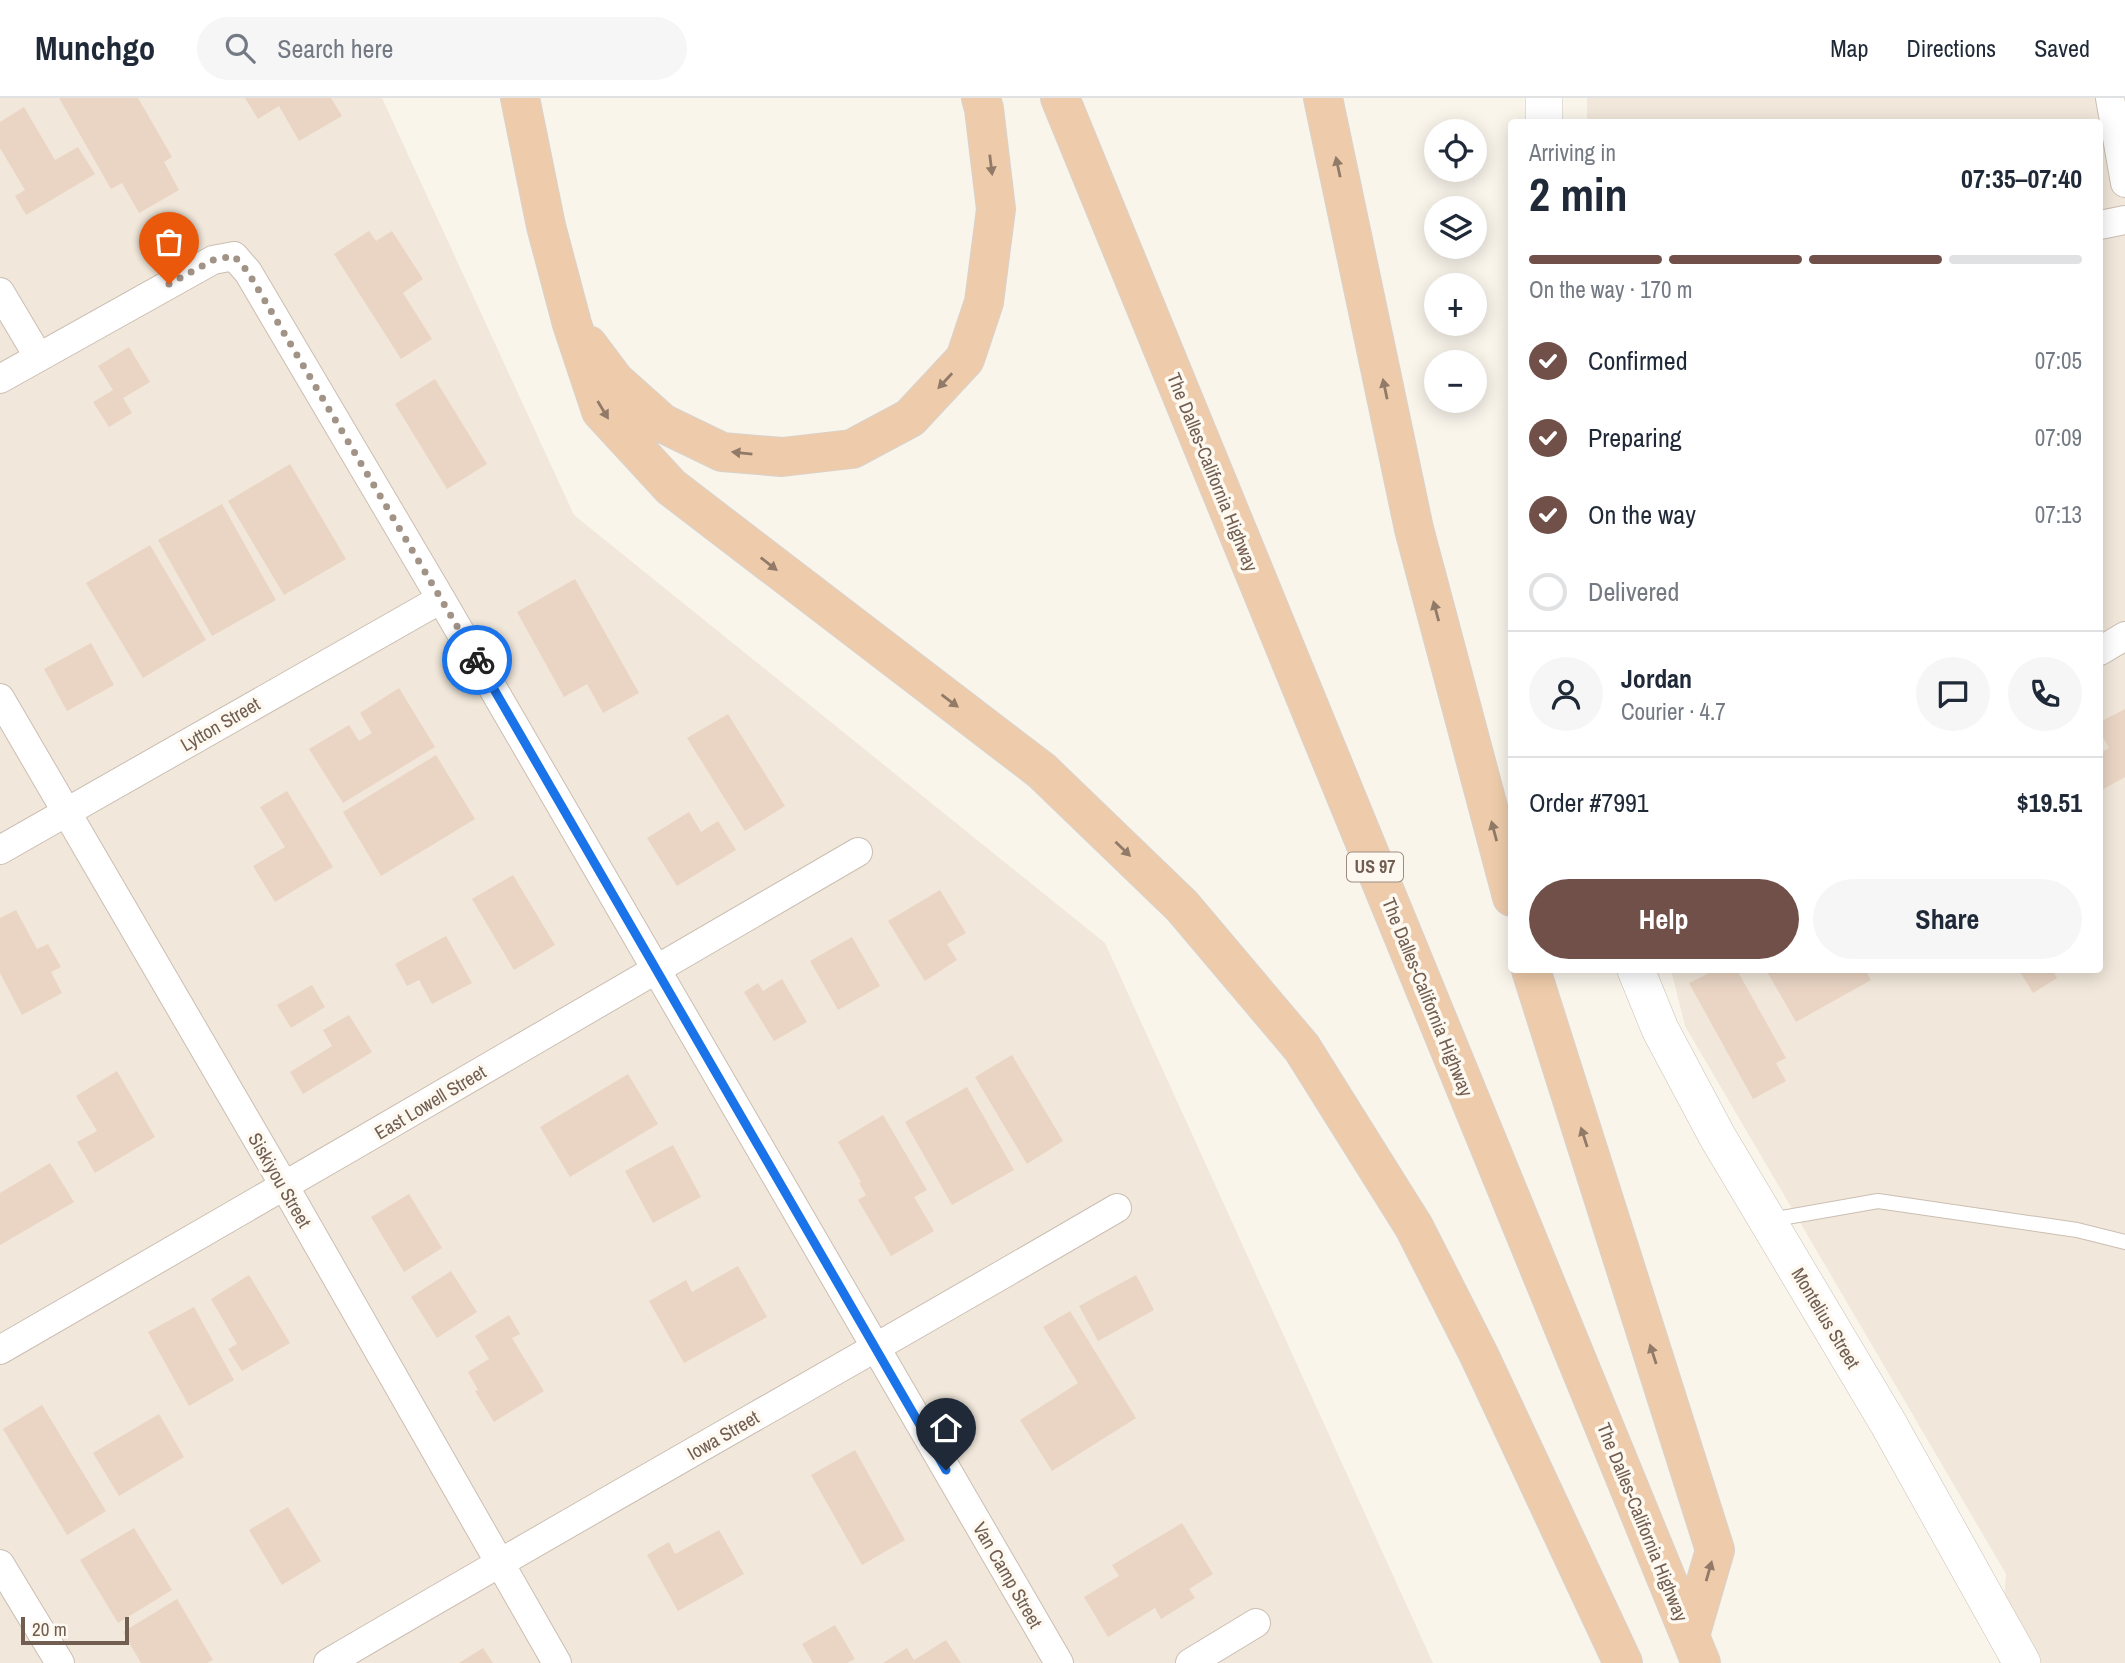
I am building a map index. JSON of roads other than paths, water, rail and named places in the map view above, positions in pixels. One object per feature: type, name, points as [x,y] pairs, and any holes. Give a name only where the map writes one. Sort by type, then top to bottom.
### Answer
[{"type":"highway","points":[[520,98],[546,226],[572,324],[601,411],[671,486],[1042,771],[1182,906],[1302,1048],[1414,1227],[1479,1355],[1623,1663]]},
{"type":"highway","points":[[572,324],[615,381],[662,423],[722,452],[782,457],[852,449],[910,418],[965,359],[984,302],[996,209],[981,98]]},
{"type":"highway","name":"The Dalles-California Highway","points":[[1060,98],[1695,1650]]},
{"type":"highway","points":[[1323,98],[1414,530],[1508,882]]},
{"type":"highway","points":[[1532,973],[1715,1550],[1695,1650]]},
{"type":"street","points":[[1544,98],[1544,119]]},
{"type":"street","points":[[2110,98],[2125,183]]},
{"type":"street","points":[[2103,224],[2125,220]]},
{"type":"street","name":"Van Camp Street","points":[[38,356],[213,260],[234,256],[248,272],[1059,1663]]},
{"type":"street","points":[[0,292],[38,356],[0,379]]},
{"type":"street","name":"Lytton Street","points":[[0,850],[441,599]]},
{"type":"street","points":[[2103,649],[2125,636]]},
{"type":"street","name":"Siskiyou Street","points":[[0,698],[285,1187],[557,1663]]},
{"type":"street","name":"East Lowell Street","points":[[0,1350],[858,852]]},
{"type":"street","name":"Montelius Street","points":[[1637,973],[1666,1041],[1717,1136],[1888,1423],[2022,1663]]},
{"type":"street","name":"Iowa Street","points":[[328,1663],[1117,1208]]},
{"type":"street","points":[[0,1564],[60,1663]]},
{"type":"street","points":[[1190,1663],[1256,1623]]},
{"type":"lane","points":[[1769,1221],[1878,1201],[2077,1230],[2125,1242]]}]
